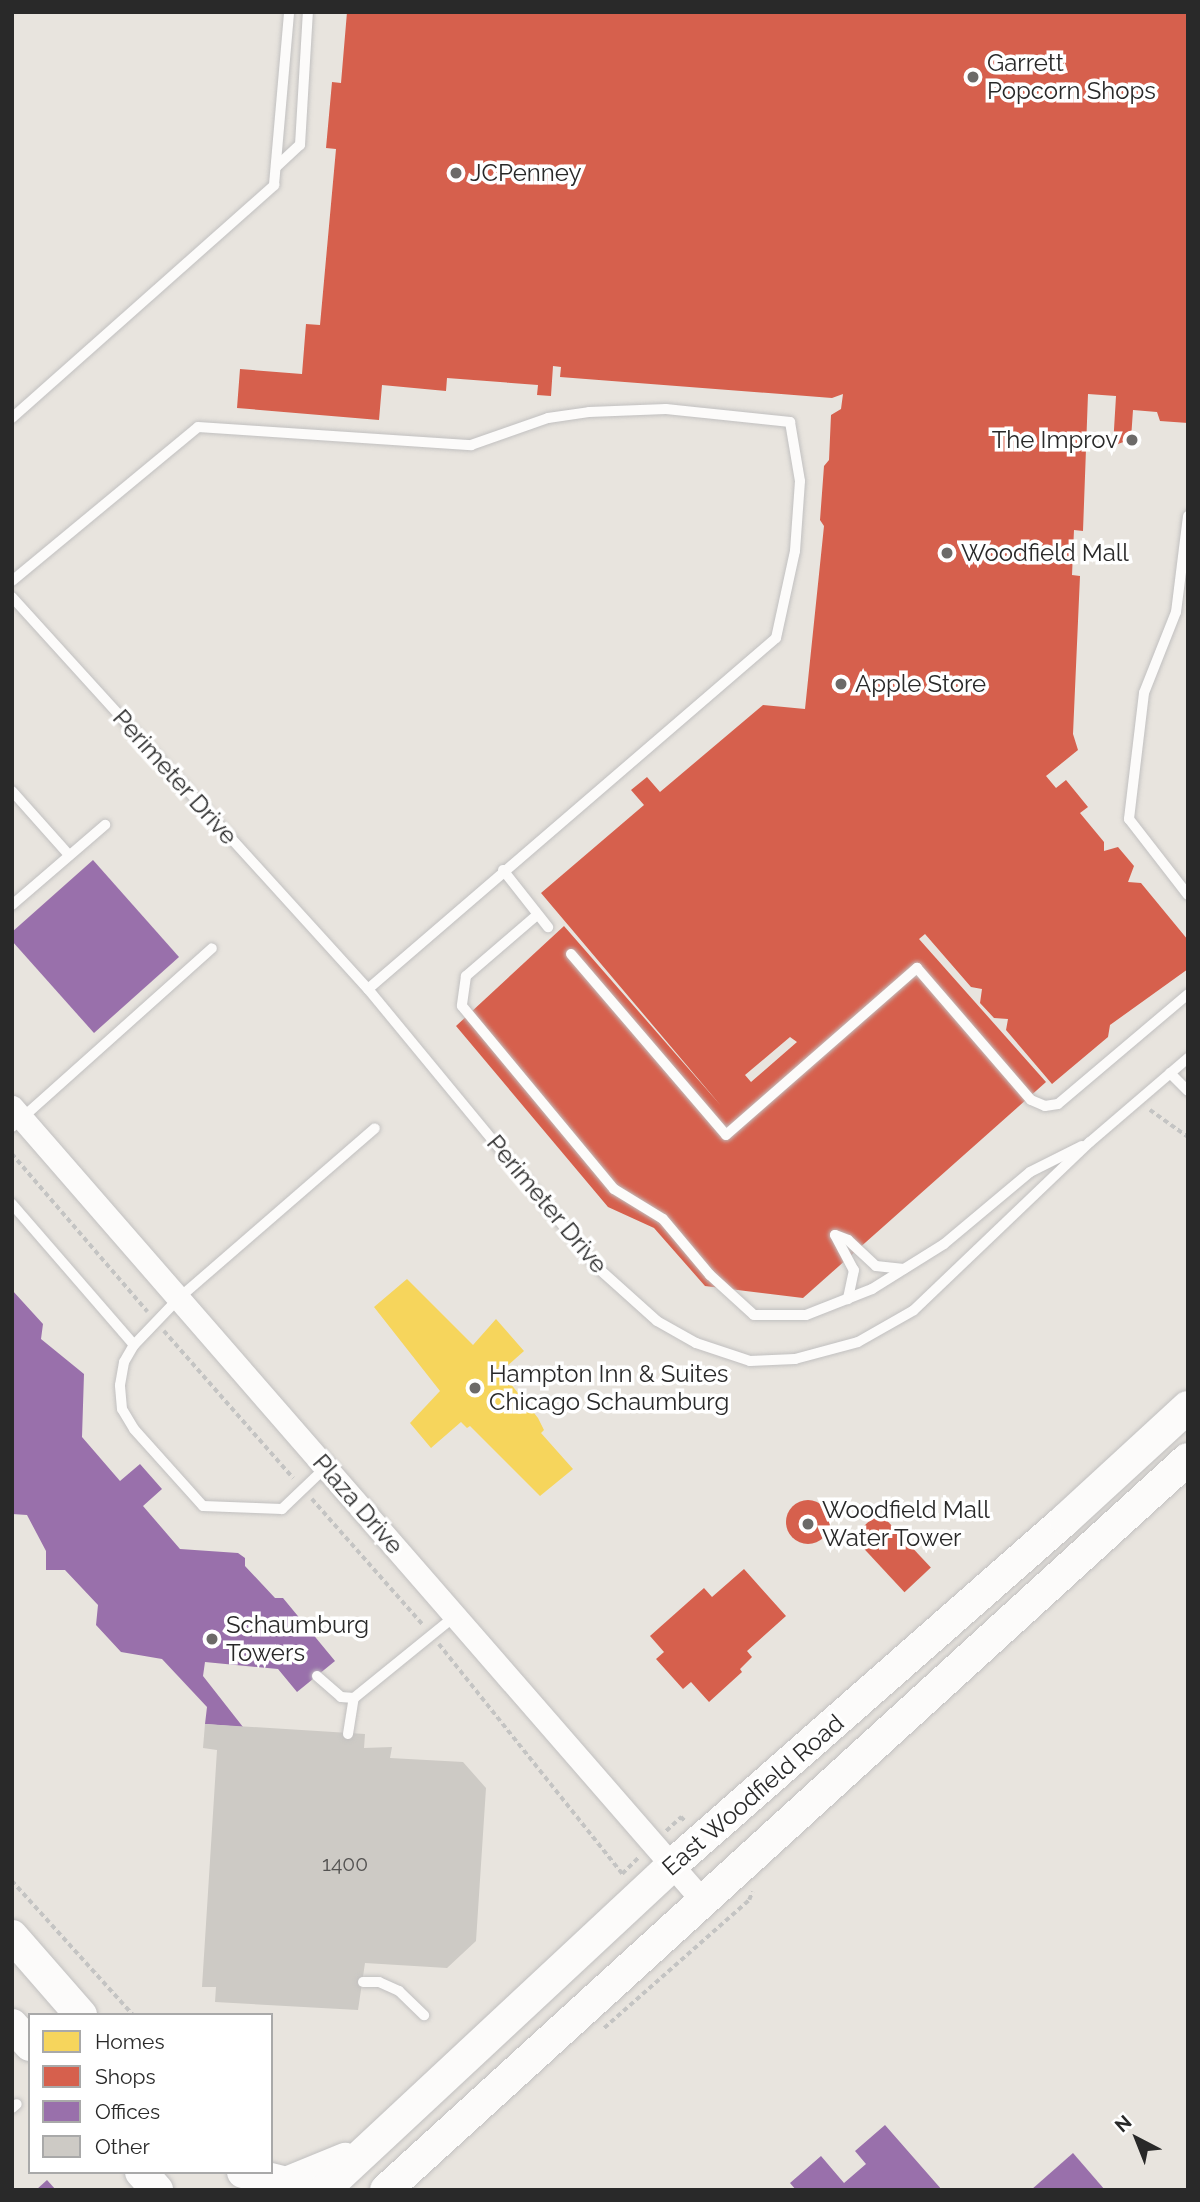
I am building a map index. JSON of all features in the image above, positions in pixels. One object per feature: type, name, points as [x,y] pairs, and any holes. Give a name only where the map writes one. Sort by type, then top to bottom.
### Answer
[{"type":"street","name":"Plaza Drive","points":[[16,1117],[179,1298],[703,1901]]},
{"type":"street","name":"East Woodfield Road","points":[[324,2190],[671,1865],[1055,1530],[1188,1407]]},
{"type":"street","name":"East Woodfield Road","points":[[386,2190],[1188,1459]]},
{"type":"street","points":[[12,1936],[79,2013]]},
{"type":"street","points":[[251,2174],[286,2183],[330,2168],[379,2138]]},
{"type":"street","points":[[143,2174],[157,2190]]},
{"type":"street","points":[[221,2174],[234,2190]]},
{"type":"lane","points":[[12,418],[274,185],[289,12]]},
{"type":"lane","points":[[276,167],[300,145],[308,12]]},
{"type":"lane","points":[[12,581],[198,427],[471,445],[548,418],[589,412],[666,409],[790,422],[800,481],[795,551],[776,638],[503,870],[368,989]]},
{"type":"lane","points":[[1188,516],[1176,612],[1144,693],[1129,819],[1188,895]]},
{"type":"lane","name":"Perimeter Drive","points":[[12,597],[368,989],[598,1268],[657,1321],[696,1343],[750,1361],[795,1359],[858,1342],[914,1310],[1090,1142],[1188,1058]]},
{"type":"lane","points":[[12,791],[69,855]]},
{"type":"lane","points":[[12,905],[104,825]]},
{"type":"lane","points":[[503,870],[548,928]]},
{"type":"lane","points":[[537,915],[466,976],[462,1006],[614,1189],[663,1219],[710,1275],[754,1315],[806,1315],[848,1299],[944,1244],[1030,1172],[1090,1142]]},
{"type":"lane","points":[[16,1117],[212,948]]},
{"type":"lane","points":[[571,954],[726,1135],[917,968],[1031,1100],[1045,1106],[1058,1104],[1188,993]]},
{"type":"lane","points":[[1170,1073],[1188,1091]]},
{"type":"lane","points":[[326,1467],[282,1509],[203,1506],[122,1409],[124,1362],[134,1345],[158,1324],[179,1298],[374,1128]]},
{"type":"lane","points":[[12,1204],[134,1345]]},
{"type":"lane","points":[[848,1299],[854,1269],[835,1235],[848,1240],[876,1266],[904,1269]]},
{"type":"lane","points":[[348,1734],[354,1698],[455,1616]]},
{"type":"lane","points":[[317,1676],[341,1697],[354,1698]]},
{"type":"lane","points":[[363,1982],[379,1982],[399,1992],[424,2015]]},
{"type":"path","points":[[1159,1119],[1188,1137]]},
{"type":"path","points":[[12,1154],[432,1635],[622,1874]]},
{"type":"path","points":[[12,1881],[131,2013]]},
{"type":"path","points":[[685,1958],[749,1900]]},
{"type":"building: Homes","name":"Hampton Inn & Suites Chicago Schaumburg","points":[[407,1279],[473,1345],[496,1319],[524,1351],[505,1368],[502,1364],[498,1368],[538,1418],[544,1430],[541,1433],[573,1469],[540,1496],[470,1426],[467,1428],[461,1422],[431,1448],[410,1423],[440,1391],[374,1307]]},
{"type":"building: Shops","name":"Woodfield Mall","points":[[347,12],[1188,12],[1188,423],[1160,421],[1157,412],[1133,410],[1131,439],[1113,446],[1116,396],[1088,394],[1083,531],[1074,530],[1072,575],[1080,576],[1073,734],[1078,750],[1046,776],[1056,788],[1066,780],[1088,807],[1080,813],[1104,842],[1104,851],[1118,847],[1134,866],[1128,882],[1141,883],[1188,940],[1188,969],[1110,1025],[1108,1037],[1052,1084],[1006,1030],[1008,1019],[994,1018],[980,1003],[982,989],[971,987],[925,934],[919,939],[1046,1082],[803,1298],[705,1286],[654,1228],[608,1207],[456,1026],[564,926],[722,1107],[541,893],[644,805],[631,790],[647,777],[660,792],[763,705],[805,709],[824,526],[820,520],[824,466],[829,460],[831,415],[841,409],[843,394],[832,398],[560,377],[561,367],[553,366],[551,396],[537,395],[538,385],[447,378],[446,391],[382,385],[379,420],[237,408],[240,369],[302,374],[306,324],[320,325],[336,149],[326,148],[332,82],[341,83]],"holes":[[[790,1037],[797,1042],[751,1082],[745,1075]]]},
{"type":"building: Shops","name":"Woodfield Mall Water Tower","points":[[808,1500],[823,1507],[830,1522],[823,1537],[808,1544],[793,1537],[786,1522],[793,1507]]},
{"type":"building: Shops","points":[[879,1512],[931,1568],[905,1592],[853,1537]]},
{"type":"building: Shops","points":[[744,1569],[786,1616],[747,1651],[752,1657],[740,1669],[742,1672],[709,1702],[691,1682],[683,1689],[656,1659],[664,1652],[650,1636],[704,1588],[712,1597]]},
{"type":"building: Offices","points":[[93,860],[179,957],[94,1033],[12,941],[12,932]]},
{"type":"building: Offices","points":[[12,1290],[43,1324],[41,1339],[84,1374],[82,1437],[120,1481],[140,1464],[162,1489],[143,1506],[180,1549],[238,1553],[245,1558],[245,1566],[275,1598],[283,1598],[335,1661],[297,1692],[278,1669],[205,1662],[203,1676],[243,1727],[205,1724],[207,1707],[162,1659],[121,1652],[96,1625],[98,1605],[65,1570],[46,1570],[46,1551],[27,1515],[12,1514]]},
{"type":"building: Offices","points":[[885,2125],[942,2190],[796,2190],[790,2183],[821,2156],[844,2183],[866,2164],[855,2151]]},
{"type":"building: Offices","points":[[1073,2153],[1105,2190],[1031,2190]]},
{"type":"building: Offices","points":[[47,2180],[56,2190],[36,2190]]},
{"type":"building: Other","points":[[205,1724],[365,1734],[364,1748],[392,1747],[390,1758],[463,1762],[486,1788],[476,1941],[447,1968],[365,1963],[358,2010],[215,2002],[216,1987],[202,1987],[217,1750],[203,1748]]},
{"type":"place","name":"Garrett Popcorn Shops","points":[[973,77]]},
{"type":"place","name":"JCPenney","points":[[456,173]]},
{"type":"place","name":"The Improv","points":[[1132,440]]},
{"type":"place","name":"Woodfield Mall","points":[[947,553]]},
{"type":"place","name":"Apple Store","points":[[841,684]]},
{"type":"place","name":"Hampton Inn & Suites Chicago Schaumburg","points":[[475,1388]]},
{"type":"place","name":"Woodfield Mall Water Tower","points":[[808,1524]]},
{"type":"place","name":"Schaumburg Towers","points":[[212,1639]]}]
